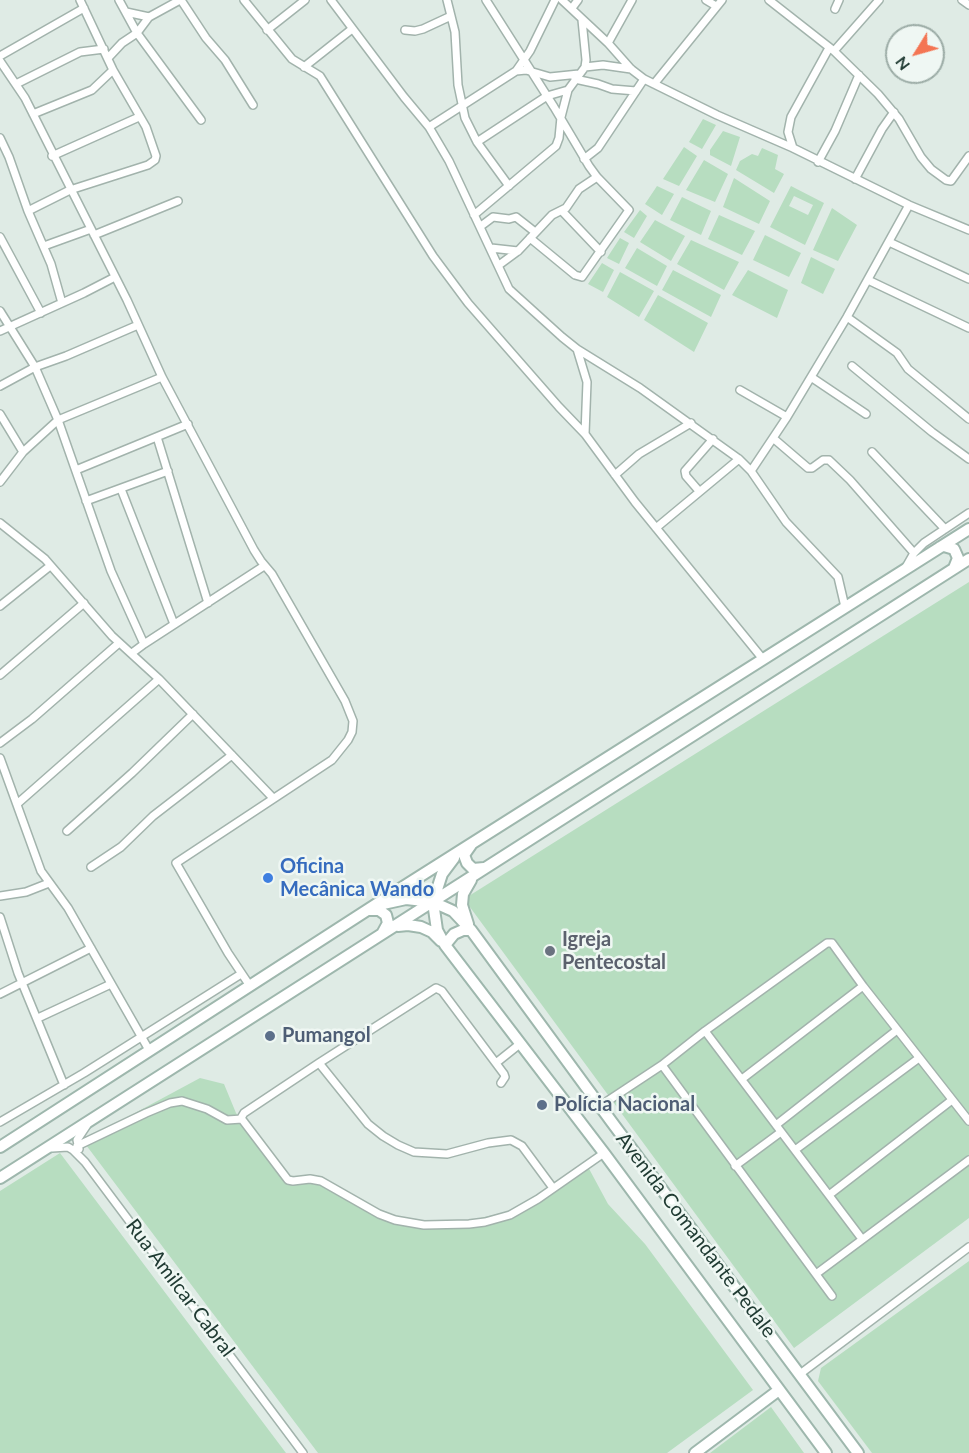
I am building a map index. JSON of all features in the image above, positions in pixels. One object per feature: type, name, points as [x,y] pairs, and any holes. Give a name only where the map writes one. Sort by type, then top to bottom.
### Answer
[{"type":"street","points":[[28,211],[70,190],[148,165],[155,160],[156,151],[113,70],[80,0]]},
{"type":"street","points":[[119,0],[137,33],[201,120]]},
{"type":"street","points":[[108,58],[122,43],[137,33],[149,17],[181,0],[206,38],[225,60],[253,105]]},
{"type":"street","points":[[244,0],[292,59],[320,76],[433,256],[468,303],[585,434],[656,528],[762,658]]},
{"type":"street","points":[[267,30],[306,0]]},
{"type":"street","points":[[331,0],[429,127],[449,161],[509,289],[577,349],[626,378],[739,459],[751,471],[786,522],[838,577],[845,607]]},
{"type":"street","points":[[447,0],[454,33],[461,105],[465,118],[477,142],[509,186]]},
{"type":"street","points":[[481,226],[493,218],[516,217],[579,278],[584,276],[629,210],[597,177],[584,159],[561,117],[486,0]]},
{"type":"street","points":[[491,9],[495,0]]},
{"type":"street","points":[[429,127],[516,71],[525,60],[555,0]]},
{"type":"street","points":[[562,0],[608,43],[631,69],[654,84],[793,148],[818,162],[969,230]]},
{"type":"street","points":[[572,8],[578,0]]},
{"type":"street","points":[[608,43],[632,0]]},
{"type":"street","points":[[706,0],[716,6]]},
{"type":"street","points":[[654,84],[722,0]]},
{"type":"street","points":[[769,0],[831,49],[859,75],[894,112],[921,157],[931,169],[951,181],[969,156]]},
{"type":"street","points":[[835,9],[839,0]]},
{"type":"street","points":[[793,148],[788,132],[791,117],[831,49],[879,0]]},
{"type":"street","points":[[962,0],[969,5]]},
{"type":"street","points":[[0,56],[84,8]]},
{"type":"street","points":[[126,12],[149,17]]},
{"type":"street","points":[[405,30],[423,29],[451,16]]},
{"type":"street","points":[[474,214],[552,150],[559,138],[561,117],[568,90],[585,67],[587,50],[582,20]]},
{"type":"street","points":[[304,67],[352,29]]},
{"type":"street","points":[[16,84],[81,52],[104,49]]},
{"type":"street","points":[[0,61],[33,114],[162,376],[254,550],[264,566],[273,574],[345,701],[353,722],[348,740],[332,760],[176,863],[250,986]]},
{"type":"street","points":[[585,67],[603,65],[631,69]]},
{"type":"street","points":[[33,114],[92,90],[113,70]]},
{"type":"street","points":[[516,71],[550,77],[577,76],[612,89],[636,91]]},
{"type":"street","points":[[818,162],[835,131],[859,75]]},
{"type":"street","points":[[584,159],[598,148],[644,78]]},
{"type":"street","points":[[477,142],[547,96],[568,90]]},
{"type":"street","points":[[855,179],[882,129],[894,112]]},
{"type":"street","points":[[52,156],[139,117]]},
{"type":"street","points":[[559,138],[570,136]]},
{"type":"street","points":[[0,138],[44,246],[59,287],[62,303]]},
{"type":"street","points":[[499,265],[518,251],[552,215],[570,205],[579,189],[597,177]]},
{"type":"street","points":[[44,246],[92,232],[178,201]]},
{"type":"street","points":[[751,471],[774,438],[847,317],[909,204]]},
{"type":"street","points":[[562,211],[601,252]]},
{"type":"street","points":[[0,237],[41,313]]},
{"type":"street","points":[[889,242],[969,279]]},
{"type":"street","points":[[491,248],[518,251]]},
{"type":"street","points":[[0,331],[115,277]]},
{"type":"street","points":[[868,280],[969,328]]},
{"type":"street","points":[[0,311],[35,367],[58,420],[114,579],[144,644]]},
{"type":"street","points":[[847,317],[897,353],[908,369],[969,419]]},
{"type":"street","points":[[0,386],[35,367],[138,325]]},
{"type":"street","points":[[577,349],[587,382],[585,434]]},
{"type":"street","points":[[852,366],[932,432],[969,459]]},
{"type":"street","points":[[0,482],[23,452],[58,420],[162,376]]},
{"type":"street","points":[[811,377],[866,414]]},
{"type":"street","points":[[740,390],[787,417]]},
{"type":"street","points":[[0,414],[23,452]]},
{"type":"street","points":[[615,475],[639,454],[691,423]]},
{"type":"street","points":[[76,470],[188,424]]},
{"type":"street","points":[[157,437],[208,603]]},
{"type":"street","points":[[774,438],[808,468],[812,468],[823,460],[830,460],[914,553]]},
{"type":"street","points":[[699,490],[686,476],[685,471],[712,439]]},
{"type":"street","points":[[872,452],[945,529]]},
{"type":"street","points":[[656,528],[739,459]]},
{"type":"street","points":[[87,501],[168,471]]},
{"type":"street","points":[[121,489],[174,624]]},
{"type":"street","points":[[904,570],[914,553],[969,513]]},
{"type":"street","points":[[1,525],[39,554],[119,643],[159,679],[273,798]]},
{"type":"street","points":[[0,1147],[459,851],[969,529]]},
{"type":"street","points":[[945,544],[969,534]]},
{"type":"street","points":[[945,544],[956,554],[958,562],[954,568]]},
{"type":"street","points":[[0,1178],[969,559]]},
{"type":"street","points":[[954,568],[969,564]]},
{"type":"street","points":[[0,606],[50,566]]},
{"type":"street","points":[[132,653],[264,566]]},
{"type":"street","points":[[0,675],[84,603]]},
{"type":"street","points":[[0,743],[32,719],[119,643]]},
{"type":"street","points":[[17,804],[159,679]]},
{"type":"street","points":[[67,831],[193,714]]},
{"type":"street","points":[[91,867],[121,847],[153,816],[232,755]]},
{"type":"street","points":[[0,758],[41,871],[63,900],[149,1050]]},
{"type":"street","points":[[471,844],[465,851],[466,864],[473,869],[486,868]]},
{"type":"street","points":[[445,945],[438,930],[433,902],[442,874],[459,851]]},
{"type":"street","points":[[471,930],[462,905],[467,886],[475,875]]},
{"type":"street","points":[[0,896],[26,892],[49,883]]},
{"type":"street","points":[[367,910],[406,899],[433,902],[453,911],[471,930]]},
{"type":"street","points":[[367,910],[380,910],[386,915],[387,928],[382,934]]},
{"type":"street","points":[[0,917],[22,982],[64,1085]]},
{"type":"street","points":[[394,927],[408,925],[422,927],[432,932],[445,945]]},
{"type":"street","points":[[445,945],[454,934],[463,930],[471,930]]},
{"type":"street","name":"Avenida Comandante Pedale","points":[[471,930],[858,1453]]},
{"type":"street","points":[[600,1106],[662,1065],[705,1031],[831,942],[969,1121]]},
{"type":"street","name":"Avenida Comandante Pedale","points":[[445,945],[604,1153],[826,1453]]},
{"type":"street","points":[[0,994],[91,948]]},
{"type":"street","points":[[0,1122],[141,1038],[241,974]]},
{"type":"street","points":[[38,1018],[111,984]]},
{"type":"street","points":[[742,1079],[863,986]]},
{"type":"street","points":[[501,1083],[505,1077],[504,1074],[442,990],[436,988],[318,1063],[241,1116],[288,1180],[321,1180],[379,1214],[410,1223],[440,1226],[485,1222],[519,1211],[604,1153]]},
{"type":"street","points":[[735,1166],[897,1030]]},
{"type":"street","points":[[705,1031],[861,1239]]},
{"type":"street","points":[[496,1063],[521,1043]]},
{"type":"street","points":[[795,1150],[919,1058]]},
{"type":"street","points":[[318,1063],[368,1124],[398,1145],[414,1152],[447,1154],[488,1143],[512,1140],[522,1146],[553,1188]]},
{"type":"street","points":[[662,1065],[832,1296]]},
{"type":"street","points":[[829,1195],[952,1100]]},
{"type":"street","points":[[77,1146],[170,1103],[182,1101],[192,1103],[227,1120],[242,1119]]},
{"type":"street","points":[[85,1162],[77,1146],[77,1140],[94,1118]]},
{"type":"street","name":"Rua Amilcar Cabral","points":[[44,1150],[61,1146],[68,1147],[85,1162],[303,1453]]},
{"type":"street","points":[[816,1274],[969,1160]]},
{"type":"street","points":[[800,1374],[969,1247]]},
{"type":"street","points":[[695,1453],[779,1390]]},
{"type":"green space","points":[[703,119],[716,125],[702,149],[689,142]]},
{"type":"green space","points":[[723,131],[740,137],[731,166],[710,155],[710,150]]},
{"type":"green space","points":[[684,147],[697,156],[679,186],[663,179]]},
{"type":"green space","points":[[762,148],[778,155],[775,169],[784,174],[774,193],[736,170],[740,161],[752,154],[758,156]]},
{"type":"green space","points":[[704,160],[728,174],[715,202],[686,190]]},
{"type":"green space","points":[[734,178],[770,201],[759,224],[723,207]]},
{"type":"green space","points":[[657,186],[674,194],[662,215],[645,204]]},
{"type":"green space","points":[[791,186],[824,203],[805,245],[770,227]],"holes":[[[794,196],[813,205],[808,215],[789,206]]]},
{"type":"green space","points":[[682,197],[711,211],[701,235],[670,220]]},
{"type":"green space","points":[[832,208],[857,225],[838,261],[813,250]]},
{"type":"green space","points":[[640,210],[647,216],[634,238],[624,232]]},
{"type":"green space","points":[[719,215],[755,231],[742,255],[708,239]]},
{"type":"green space","points":[[655,220],[685,236],[671,261],[640,242]]},
{"type":"green space","points":[[765,235],[801,253],[789,277],[753,260]]},
{"type":"green space","points":[[620,238],[629,243],[619,264],[607,258]]},
{"type":"green space","points":[[691,240],[739,262],[724,290],[677,264]]},
{"type":"green space","points":[[637,248],[667,266],[657,286],[625,268]]},
{"type":"green space","points":[[811,257],[835,269],[823,294],[801,283]]},
{"type":"green space","points":[[602,263],[614,270],[603,292],[588,284]]},
{"type":"green space","points":[[673,270],[721,295],[711,317],[662,290]]},
{"type":"green space","points":[[748,270],[788,290],[777,318],[732,295]]},
{"type":"green space","points":[[620,272],[654,291],[639,317],[607,297]]},
{"type":"green space","points":[[658,295],[708,323],[694,352],[644,320]]},
{"type":"green space","points":[[969,582],[969,1218],[794,1348],[464,899]]},
{"type":"green space","points":[[200,1078],[224,1084],[236,1113],[290,1184],[320,1184],[368,1209],[442,1227],[523,1208],[587,1165],[608,1204],[645,1244],[753,1390],[667,1453],[318,1453],[83,1141]]},
{"type":"green space","points":[[60,1153],[286,1453],[0,1453],[0,1191]]},
{"type":"green space","points":[[969,1261],[969,1453],[872,1453],[818,1381],[821,1368]]},
{"type":"green space","points":[[771,1407],[804,1453],[710,1453]]},
{"type":"place","name":"Oficina Mecânica Wando","points":[[268,878]]},
{"type":"place","name":"Igreja Pentecostal","points":[[550,951]]},
{"type":"place","name":"Pumangol","points":[[270,1036]]},
{"type":"place","name":"Polícia Nacional","points":[[542,1105]]}]
